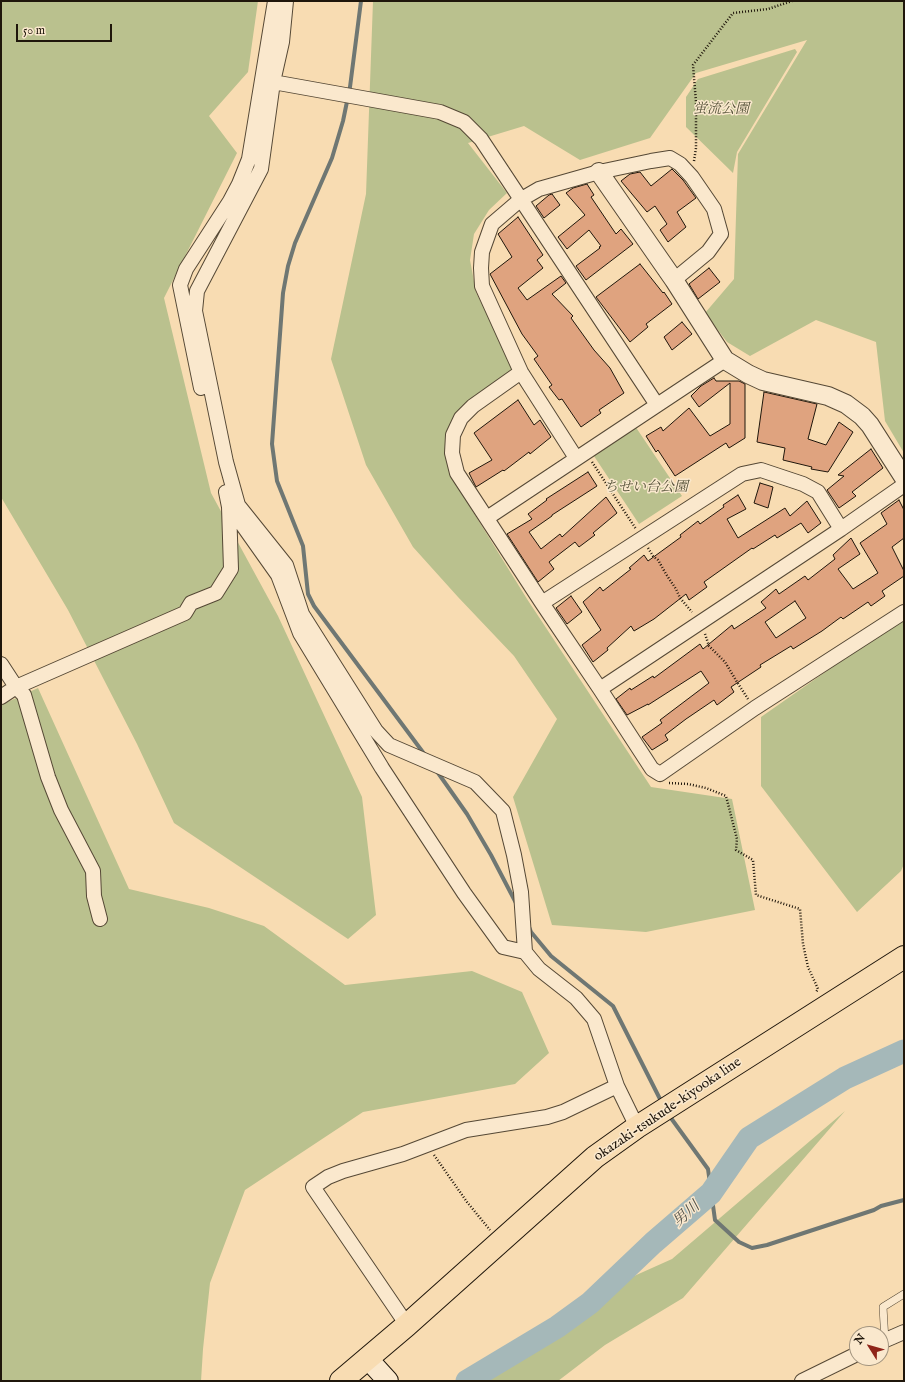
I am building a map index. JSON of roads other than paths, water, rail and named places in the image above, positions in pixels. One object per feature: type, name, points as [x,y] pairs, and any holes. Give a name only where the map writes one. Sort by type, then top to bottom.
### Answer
[{"type":"main road","name":"okazaki-tsukude-kiyooka line","points":[[341,1381],[378,1370],[407,1325],[594,1157],[637,1127],[904,957]]},
{"type":"street","points":[[1,697],[16,687],[185,613],[191,603],[216,594],[231,569],[229,507],[194,356],[180,285],[186,269],[230,201],[249,159],[275,1]]},
{"type":"street","points":[[286,1],[282,42],[273,82],[261,169],[197,291],[195,311],[226,462],[238,506],[286,565],[302,614],[376,731],[389,745],[475,782],[503,811],[521,892],[525,952],[539,969],[576,998],[594,1019],[617,1086],[637,1127]]},
{"type":"street","points":[[273,82],[440,112],[464,122],[481,139],[657,405]]},
{"type":"street","points":[[581,455],[521,372],[482,286],[482,252],[492,224],[520,200],[539,189],[599,172],[670,158],[680,164],[692,177],[714,209],[721,234],[708,252],[674,280]]},
{"type":"street","points":[[599,172],[674,280],[725,360],[763,381],[828,396],[846,404],[870,424],[904,478]]},
{"type":"street","points":[[487,518],[725,360]]},
{"type":"street","points":[[521,372],[473,406],[461,418],[453,435],[452,453],[457,473],[652,769],[655,771],[660,774],[755,708],[904,612]]},
{"type":"street","points":[[542,603],[742,474],[761,470],[803,484],[818,492],[841,529]]},
{"type":"street","points":[[600,689],[904,486]]},
{"type":"street","points":[[229,507],[278,575],[300,633],[382,768],[464,893],[503,947],[525,952]]},
{"type":"street","points":[[1,664],[16,687],[24,695],[48,777],[61,810],[93,871],[94,896],[100,919]]},
{"type":"street","points":[[407,1325],[313,1187],[328,1177],[343,1171],[403,1154],[466,1130],[547,1117],[563,1112],[617,1086]]},
{"type":"street","points":[[889,1339],[904,1332]]},
{"type":"street","points":[[802,1381],[849,1358]]},
{"type":"lane","points":[[883,1326],[883,1307],[904,1294]]},
{"type":"waterway","points":[[361,1],[350,87],[343,121],[332,158],[295,243],[288,266],[283,293],[272,444],[277,481],[303,546],[308,594],[314,606],[425,755]]},
{"type":"waterway","points":[[436,770],[467,814],[491,855],[516,903]]},
{"type":"waterway","points":[[529,927],[531,932],[551,956],[613,1006],[662,1103]]},
{"type":"waterway","name":"男川","points":[[467,1381],[557,1327],[590,1303],[653,1243],[711,1193],[749,1138],[845,1078],[904,1051]]},
{"type":"waterway","points":[[668,1114],[708,1169],[715,1220],[739,1242],[752,1248],[767,1245],[874,1210],[881,1206],[904,1200]]},
{"type":"park label","name":"蛍流公園","points":[[721,110]]},
{"type":"park label","name":"ちせい台公園","points":[[646,488]]}]
